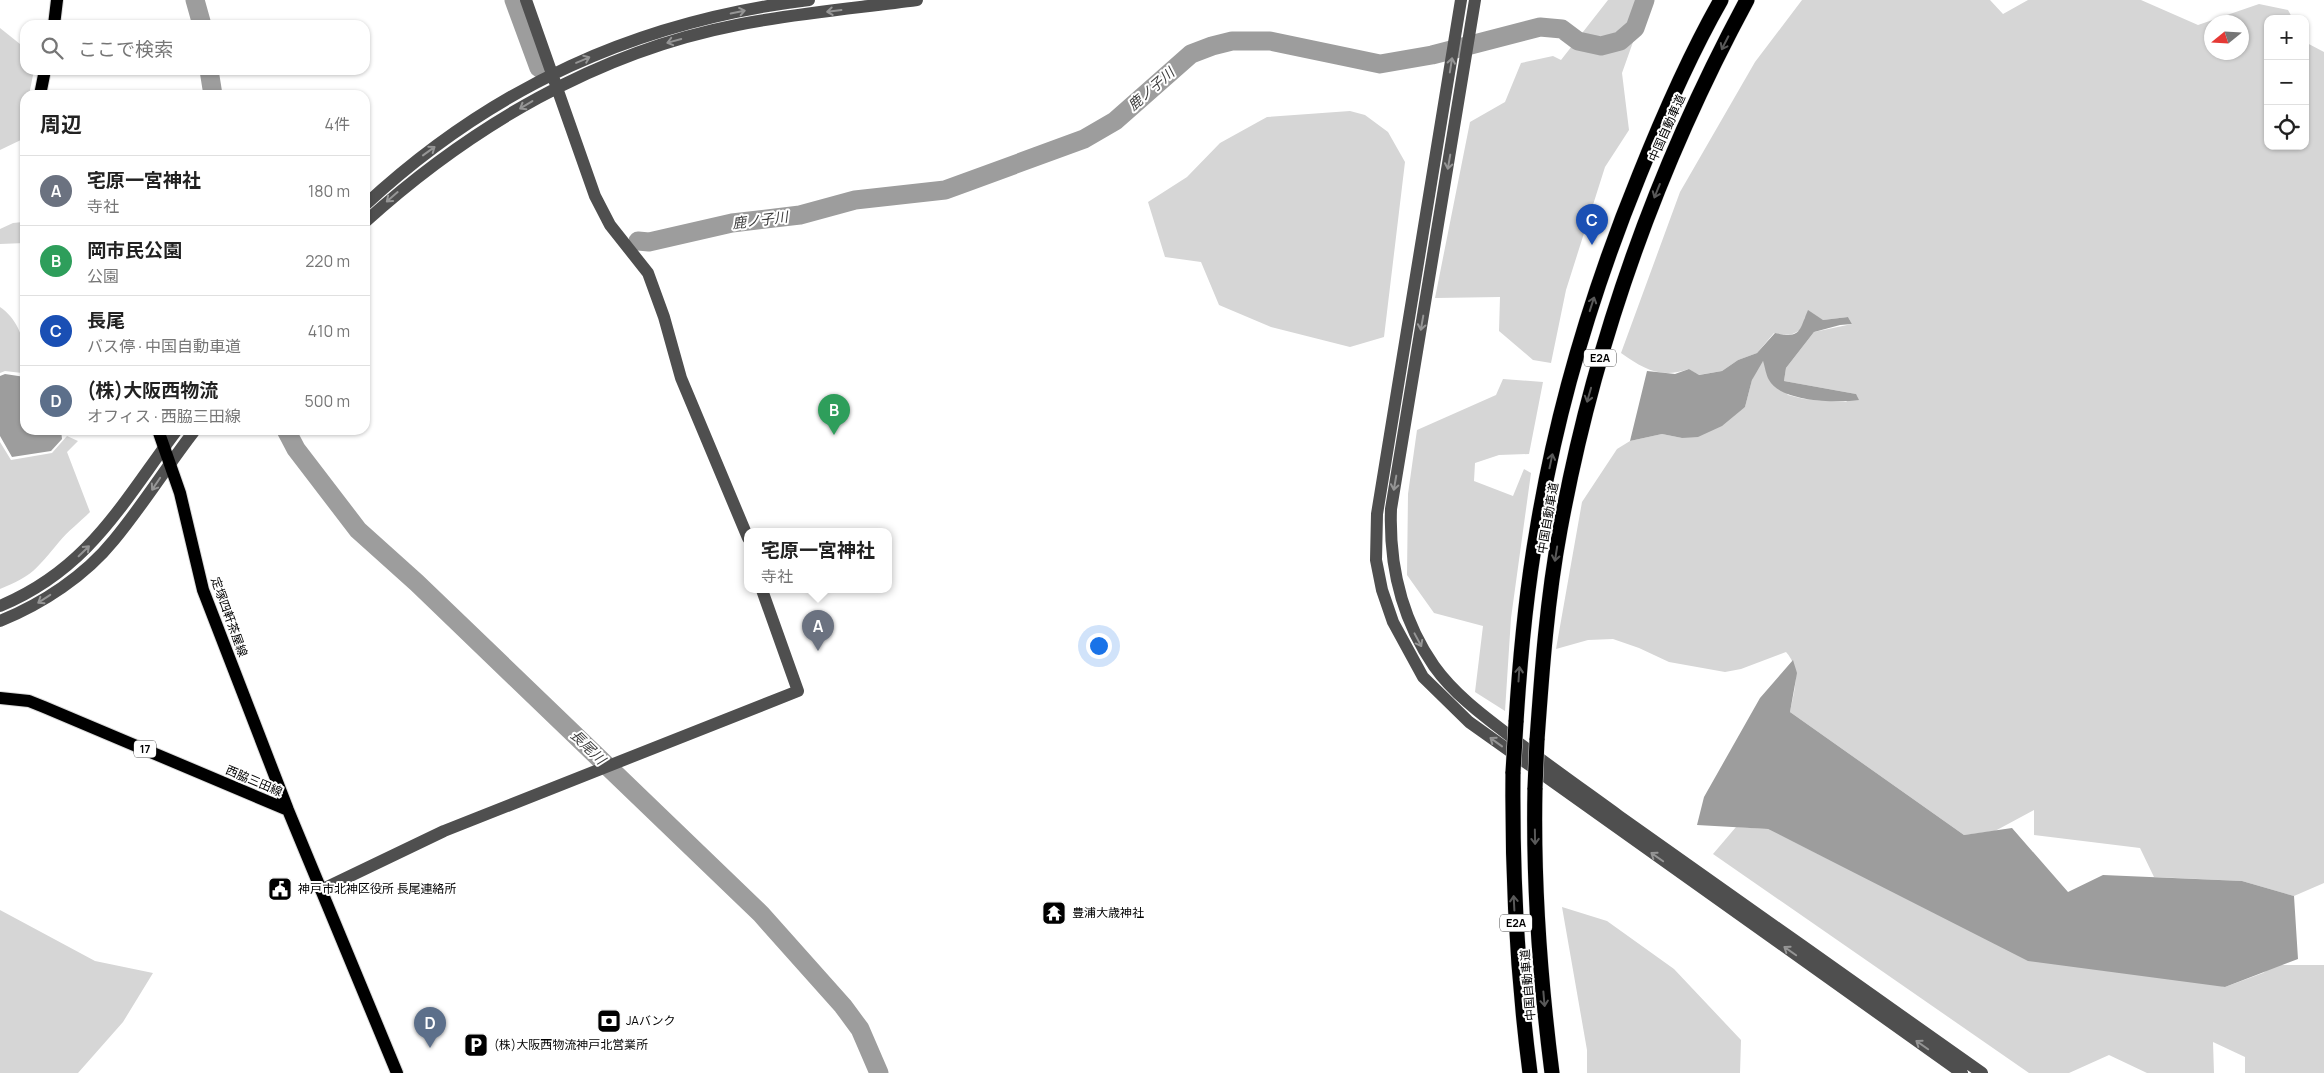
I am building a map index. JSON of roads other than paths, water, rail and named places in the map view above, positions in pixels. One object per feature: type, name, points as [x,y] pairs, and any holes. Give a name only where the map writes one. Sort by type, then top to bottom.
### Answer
[{"type":"highway","name":"中国自動車道","points":[[1530,1073],[1517,952],[1513,871],[1513,772],[1520,656],[1537,528],[1556,439],[1584,330],[1605,267],[1652,144],[1681,79],[1721,0]]},
{"type":"highway","name":"中国自動車道","points":[[1552,1073],[1539,948],[1535,788],[1537,740],[1549,603],[1560,531],[1576,452],[1595,376],[1624,279],[1671,154],[1699,93],[1748,0]]},
{"type":"main road","points":[[55,20],[58,0]]},
{"type":"main road","points":[[41,90],[44,75]]},
{"type":"main road","name":"定塚四軒茶屋線","points":[[160,435],[171,462],[188,518],[203,590],[288,810]]},
{"type":"main road","name":"西脇三田線","points":[[0,698],[29,701],[44,706],[288,810],[397,1073]]},
{"type":"street","points":[[526,0],[595,196],[610,225],[648,273],[664,317],[681,378],[744,528]]},
{"type":"street","points":[[370,200],[407,166],[445,138],[552,73],[612,48],[673,27],[776,4],[809,0]]},
{"type":"street","points":[[370,218],[430,168],[493,125],[558,87],[615,60],[653,46],[711,31],[784,17],[917,0]]},
{"type":"street","points":[[1462,0],[1377,514],[1376,560],[1382,590],[1393,622],[1422,677],[1454,709],[1490,738],[1962,1073]]},
{"type":"street","points":[[1475,0],[1473,22],[1391,508],[1390,536],[1394,572],[1401,603],[1418,641],[1435,668],[1459,695],[1491,722],[1579,788],[1982,1073]]},
{"type":"street","points":[[0,606],[46,583],[82,552],[122,509],[173,435]]},
{"type":"street","points":[[0,621],[36,604],[52,594],[99,556],[113,542],[191,435]]},
{"type":"street","points":[[321,890],[444,832],[798,691],[763,593]]},
{"type":"waterway","name":"長尾川","points":[[195,0],[201,20]]},
{"type":"waterway","name":"鹿ノ子川","points":[[514,0],[539,68]]},
{"type":"waterway","name":"鹿ノ子川","points":[[638,241],[649,242],[732,223],[800,215],[855,200],[945,190],[1084,139],[1115,121],[1191,54],[1232,41],[1270,41],[1380,64],[1432,55],[1540,27],[1562,29],[1578,41],[1601,46],[1620,41],[1635,28],[1645,0]]},
{"type":"waterway","name":"長尾川","points":[[210,75],[212,90]]},
{"type":"waterway","name":"長尾川","points":[[289,435],[296,449],[358,530],[417,583],[761,914],[843,1006],[860,1029],[879,1073]]},
{"type":"place","name":"長尾","points":[[1592,245]]},
{"type":"place","name":"岡市民公園","points":[[834,435]]},
{"type":"place","name":"宅原一宮神社","points":[[818,651]]},
{"type":"place","name":"神戸市北神区役所 長尾連絡所","points":[[280,889]]},
{"type":"place","name":"豊浦大歳神社","points":[[1054,913]]},
{"type":"place","name":"JAバンク","points":[[609,1021]]},
{"type":"place","name":"(株)大阪西物流神戸北営業所","points":[[476,1045]]},
{"type":"place","name":"(株)大阪西物流","points":[[430,1048]]}]
